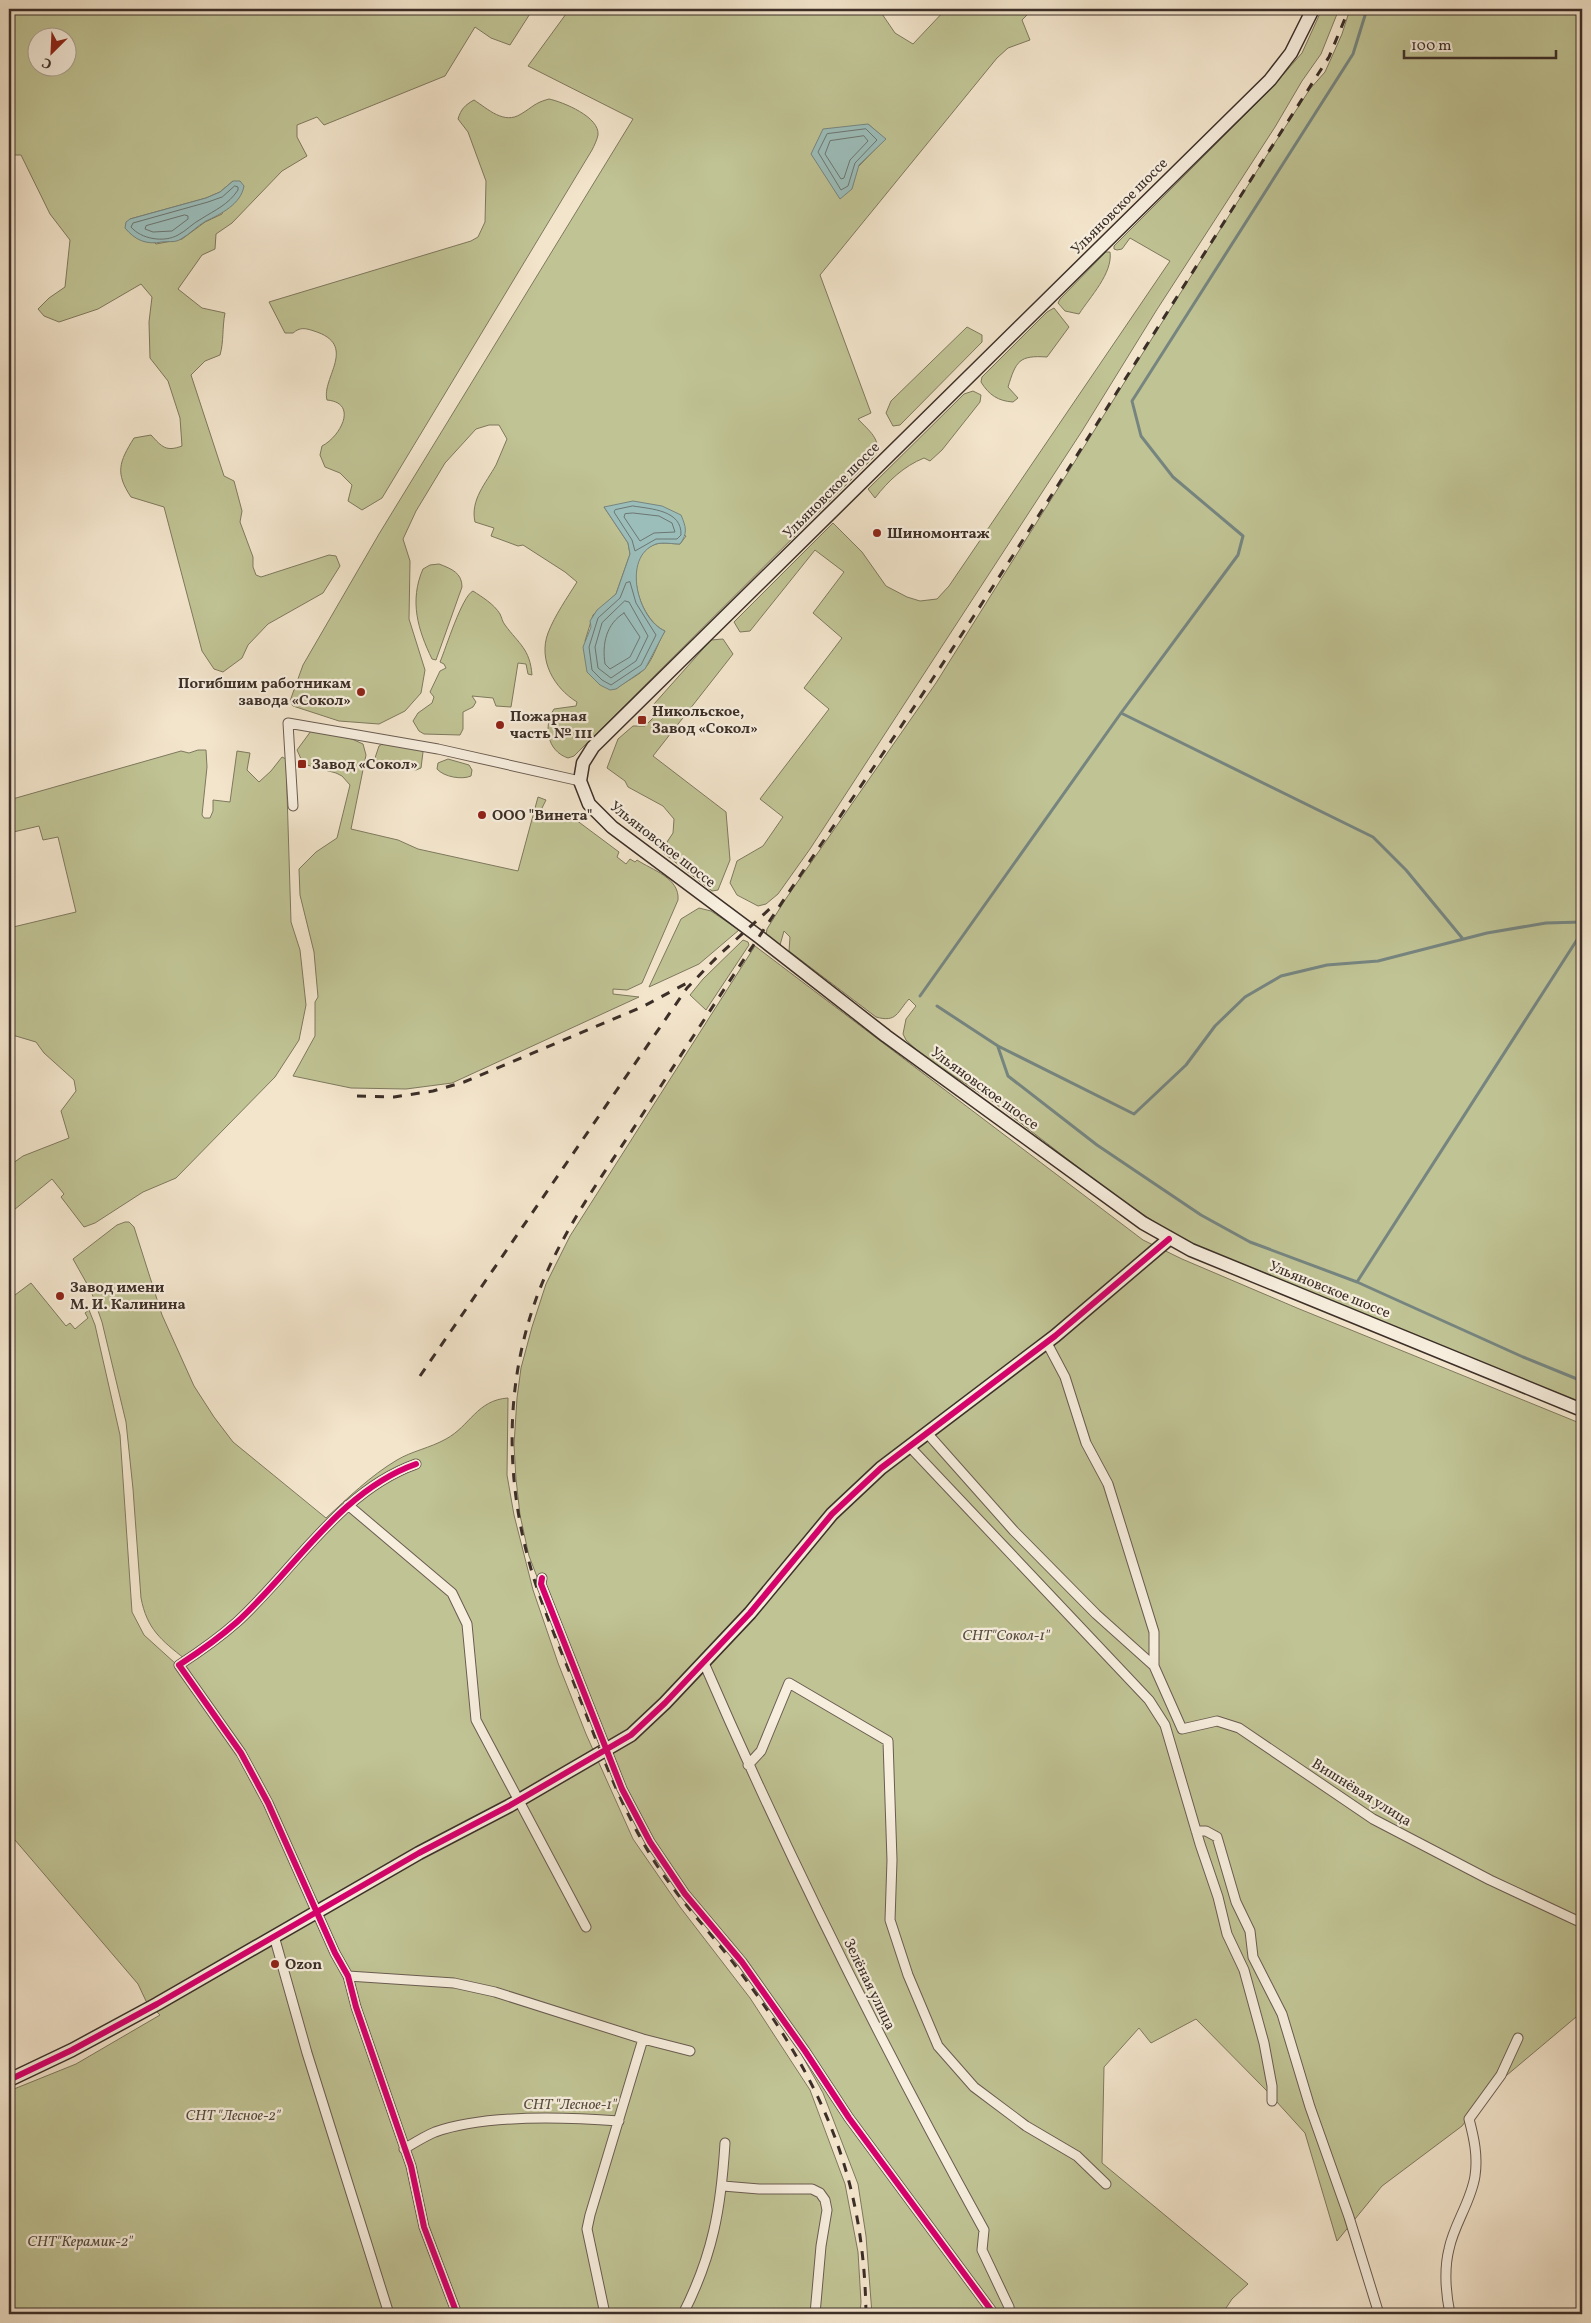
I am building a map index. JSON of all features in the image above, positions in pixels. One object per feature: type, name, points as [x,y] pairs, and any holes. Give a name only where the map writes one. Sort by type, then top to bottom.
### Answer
[{"type":"main road","name":"Ульяновское шоссе","points":[[1313,9],[1291,53],[1270,80],[593,747],[583,763],[580,781],[589,804],[612,827],[758,936],[886,1036],[1143,1223],[1169,1239],[1582,1410]]},
{"type":"main road","points":[[9,2080],[72,2050],[319,1912],[419,1853],[518,1801],[632,1735],[704,1663],[750,1613],[832,1514],[881,1468],[1047,1343],[1169,1239]]},
{"type":"street","points":[[293,806],[288,723],[438,749],[580,781]]},
{"type":"street","points":[[1047,1343],[1065,1377],[1086,1444],[1108,1484],[1154,1632],[1154,1666]]},
{"type":"street","points":[[927,1433],[1014,1531],[1096,1614],[1154,1666]]},
{"type":"street","points":[[909,1446],[1149,1700],[1165,1725],[1196,1831],[1218,1897],[1227,1934],[1244,1970],[1266,2050],[1272,2086],[1272,2101]]},
{"type":"street","points":[[416,1464],[395,1472],[348,1505],[238,1621],[179,1665],[241,1753],[268,1803],[319,1912],[335,1953],[348,1976],[356,2007],[411,2166],[424,2227],[457,2314]]},
{"type":"street","points":[[348,1505],[452,1592],[467,1624],[476,1720],[586,1927]]},
{"type":"street","points":[[542,1578],[541,1584],[622,1789],[650,1842],[668,1870],[742,1962],[805,2051],[849,2118],[994,2314]]},
{"type":"street","name":"Зелёная улица","points":[[704,1663],[748,1765],[905,2085],[984,2230],[982,2250],[1009,2306],[1010,2314]]},
{"type":"street","name":"Вишнёвая улица","points":[[1154,1666],[1182,1729],[1218,1721],[1238,1728],[1373,1819],[1482,1876],[1582,1923]]},
{"type":"street","points":[[748,1765],[761,1751],[789,1683],[888,1741],[892,1860],[890,1920],[908,1975],[938,2046],[974,2087],[1026,2126],[1078,2156],[1106,2184]]},
{"type":"street","points":[[1196,1831],[1206,1830],[1217,1837],[1236,1902],[1250,1931],[1253,1957],[1282,2014],[1310,2107],[1349,2217],[1379,2314]]},
{"type":"street","points":[[274,1936],[308,2053],[389,2314]]},
{"type":"street","points":[[348,1976],[454,1983],[495,1992],[643,2040],[690,2051]]},
{"type":"street","points":[[1450,2314],[1446,2296],[1449,2249],[1469,2199],[1475,2177],[1476,2154],[1468,2119],[1501,2075],[1518,2038]]},
{"type":"street","points":[[605,2314],[588,2229],[590,2215],[643,2040]]},
{"type":"street","points":[[404,2149],[435,2132],[470,2124],[532,2118],[619,2122]]},
{"type":"street","points":[[683,2314],[699,2283],[712,2242],[722,2186],[725,2143]]},
{"type":"street","points":[[722,2186],[812,2190],[820,2193],[825,2200],[827,2210],[815,2314]]},
{"type":"green space","points":[[9,9],[533,9],[510,45],[491,38],[475,27],[445,76],[324,125],[317,117],[297,125],[297,137],[307,156],[282,171],[232,223],[216,234],[215,249],[202,255],[178,289],[202,308],[225,313],[220,355],[205,361],[191,375],[224,476],[234,481],[242,511],[240,522],[253,557],[253,567],[256,575],[261,577],[329,555],[336,556],[340,566],[323,593],[268,624],[248,645],[242,658],[223,672],[214,669],[202,651],[164,507],[131,497],[121,474],[122,461],[134,438],[151,435],[158,443],[165,447],[182,446],[180,418],[168,381],[150,358],[149,322],[152,297],[141,284],[98,309],[59,322],[44,316],[38,309],[49,298],[65,287],[70,240],[50,214],[21,155],[9,155]],"holes":[[[233,181],[222,214],[205,222],[182,239],[156,244],[130,219],[206,198],[220,192]]]},
{"type":"green space","points":[[566,9],[882,9],[880,11],[895,33],[913,44],[946,9],[1033,9],[1022,20],[1030,40],[1008,48],[997,58],[820,275],[871,413],[858,419],[876,440],[877,450],[875,456],[574,756],[568,758],[561,755],[551,744],[548,730],[549,723],[554,709],[576,706],[577,702],[561,689],[550,672],[545,653],[545,643],[554,620],[577,582],[523,545],[518,546],[491,536],[494,528],[475,522],[474,514],[477,499],[496,465],[507,439],[499,425],[489,425],[476,429],[445,463],[416,511],[403,539],[410,561],[409,619],[425,670],[421,693],[405,711],[379,724],[339,721],[293,706],[290,701],[303,665],[379,534],[633,119],[528,66],[566,14]],"holes":[[[868,124],[885,139],[859,166]],[[604,507],[686,536],[680,544],[656,544],[645,551],[638,561],[636,574],[637,588],[641,601],[647,614],[655,624],[665,631],[644,669],[616,689],[585,641],[593,615],[616,594],[630,554],[628,543]]]},
{"type":"green space","points":[[1322,9],[1339,9],[1321,54],[1156,311],[1082,431],[810,849],[778,894],[766,904],[758,906],[737,895],[730,883],[737,861],[763,846],[783,817],[760,799],[829,709],[804,688],[842,638],[813,613],[844,572],[815,550],[750,631],[740,632],[734,622],[833,523],[862,552],[886,586],[907,597],[920,601],[937,599],[949,586],[1170,261],[1130,238],[1122,249],[1114,249],[1114,246],[1268,92],[1302,53]]},
{"type":"green space","points":[[1350,9],[1582,9],[1582,1403],[1188,1242],[1167,1230],[1118,1198],[992,1101],[922,1055],[906,1040],[903,1034],[906,1019],[916,1006],[909,999],[893,1017],[888,1019],[876,1017],[789,951],[790,937],[784,931],[780,945],[766,935],[767,929],[785,900],[936,683],[1267,155],[1310,89],[1325,72],[1342,34]]},
{"type":"green space","points":[[549,99],[580,111],[593,122],[597,128],[598,135],[595,145],[382,498],[362,510],[348,501],[352,485],[340,473],[325,467],[320,455],[322,446],[329,442],[340,428],[344,414],[342,407],[337,402],[327,400],[327,391],[335,362],[336,353],[334,345],[327,337],[308,329],[285,333],[269,302],[471,241],[478,237],[485,222],[486,181],[468,132],[458,119],[461,113],[474,100],[496,115],[508,118],[515,117]]},
{"type":"green space","points":[[1106,252],[1110,252],[1108,268],[1079,314],[1065,311],[1058,303],[1060,299]]},
{"type":"green space","points":[[1054,308],[1069,327],[1047,357],[1030,357],[1024,359],[1016,366],[1008,387],[1018,398],[1013,402],[994,396],[981,382],[982,377],[1047,312]]},
{"type":"green space","points":[[967,327],[982,335],[982,342],[900,425],[893,426],[886,413],[891,401]]},
{"type":"green space","points":[[973,391],[981,395],[980,402],[942,450],[930,461],[924,458],[903,470],[875,498],[868,489],[964,394]]},
{"type":"green space","points":[[439,564],[458,575],[462,582],[462,587],[436,660],[432,659],[419,626],[416,604],[419,581],[423,569],[430,565]]},
{"type":"green space","points":[[473,591],[488,601],[500,614],[504,624],[526,653],[532,675],[528,674],[526,664],[518,663],[511,707],[496,706],[493,698],[472,696],[476,702],[473,707],[463,712],[463,729],[460,735],[424,734],[419,731],[413,721],[418,713],[432,703],[434,697],[430,692],[440,671],[446,668],[440,662],[459,612]]},
{"type":"green space","points":[[723,639],[733,654],[653,756],[726,812],[730,860],[718,890],[712,891],[661,851],[673,833],[674,819],[663,806],[628,787],[625,781],[607,768],[618,739],[633,726],[645,726],[653,718],[654,704],[711,640]]},
{"type":"green space","points":[[311,731],[352,739],[363,744],[366,755],[351,829],[398,840],[418,849],[518,871],[538,797],[546,800],[542,808],[557,822],[562,818],[564,811],[619,852],[617,857],[626,864],[630,859],[635,862],[637,860],[670,880],[675,886],[678,900],[642,983],[627,990],[613,989],[613,994],[639,997],[452,1083],[406,1089],[351,1088],[293,1076],[315,1036],[315,1002],[318,997],[314,952],[300,895],[299,869],[316,852],[337,838],[350,785],[342,776],[336,773],[307,765],[302,761],[297,750]]},
{"type":"green space","points":[[384,743],[419,749],[423,752],[421,768],[416,770],[379,763],[375,758],[379,746]]},
{"type":"green space","points":[[206,750],[207,767],[202,815],[204,818],[210,818],[213,811],[213,800],[230,802],[237,751],[250,753],[247,770],[259,782],[282,757],[286,759],[291,922],[300,950],[306,1005],[299,1040],[275,1077],[176,1178],[143,1192],[95,1223],[84,1227],[61,1197],[64,1194],[52,1179],[9,1214],[9,1166],[23,1156],[69,1138],[61,1111],[76,1091],[74,1080],[44,1053],[36,1042],[9,1034],[9,928],[76,912],[58,837],[43,840],[39,826],[9,833],[9,800],[181,751],[189,753]]},
{"type":"green space","points":[[448,759],[469,765],[472,770],[471,776],[463,778],[453,777],[440,772],[437,769],[438,763]]},
{"type":"green space","points":[[699,908],[711,911],[739,930],[699,964],[649,987],[681,919]]},
{"type":"green space","points":[[743,940],[748,942],[749,945],[706,1010],[690,995],[703,979]]},
{"type":"green space","name":"СНТ\"Сокол-1\"","points":[[755,946],[1143,1240],[1182,1259],[1297,1308],[1582,1424],[1582,2012],[1488,2091],[1462,2126],[1382,2186],[1337,2241],[1305,2133],[1266,2090],[1196,2019],[1151,2043],[1139,2028],[1104,2067],[1102,2163],[1248,2284],[1232,2299],[1222,2314],[1039,2314],[1037,2310],[1031,2314],[872,2314],[866,2236],[858,2184],[823,2093],[794,2041],[737,1960],[665,1872],[640,1832],[611,1769],[529,1556],[520,1515],[514,1445],[521,1368],[546,1284],[570,1236]]},
{"type":"green space","name":"СНТ \"Лесное-1\"","points":[[129,1222],[134,1227],[162,1315],[194,1386],[214,1417],[233,1442],[326,1518],[387,1466],[403,1457],[446,1439],[454,1434],[481,1408],[497,1400],[508,1398],[507,1475],[514,1515],[533,1590],[558,1663],[586,1734],[633,1839],[680,1907],[750,1998],[810,2090],[845,2184],[858,2252],[860,2314],[9,2314],[9,2091],[76,2064],[160,2015],[146,2001],[138,1984],[9,1833],[9,1296],[11,1298],[31,1283],[66,1326],[70,1323],[75,1329],[88,1318],[85,1313],[89,1310],[95,1325],[120,1435],[132,1612],[144,1635],[176,1664],[185,1659],[156,1633],[144,1609],[141,1598],[126,1422],[102,1322],[91,1291],[73,1259],[117,1225]]},
{"type":"water","points":[[868,124],[886,139],[859,165],[852,189],[840,199],[811,154],[823,129]]},
{"type":"water","points":[[233,181],[240,181],[244,186],[235,203],[179,240],[156,243],[141,241],[125,228],[126,222],[130,219],[206,198],[220,192]]},
{"type":"water","points":[[633,501],[662,506],[681,515],[685,533],[680,544],[656,544],[645,551],[639,562],[636,574],[641,602],[647,615],[655,625],[665,631],[645,669],[616,689],[610,690],[600,685],[587,672],[583,647],[591,627],[590,621],[597,610],[616,594],[630,554],[628,543],[604,507]]},
{"type":"waterway","points":[[920,996],[1121,713],[1238,555],[1243,536],[1173,477],[1141,436],[1132,401],[1353,54],[1367,9]]},
{"type":"waterway","points":[[1121,713],[1373,837],[1406,870],[1463,939]]},
{"type":"waterway","points":[[937,1006],[998,1046],[1134,1114],[1186,1065],[1215,1026],[1245,997],[1281,976],[1327,965],[1378,961],[1487,933],[1546,923],[1582,922]]},
{"type":"waterway","points":[[1357,1282],[1582,932]]},
{"type":"waterway","points":[[998,1047],[1008,1076],[1097,1145],[1201,1215],[1250,1242],[1357,1282],[1523,1357],[1582,1381]]},
{"type":"railway","points":[[866,2314],[863,2264],[857,2217],[847,2173],[832,2131],[814,2090],[793,2050],[767,2010],[738,1969],[667,1880],[645,1846],[613,1781],[555,1637],[535,1582],[525,1548],[518,1513],[512,1442],[517,1371],[535,1302],[545,1277],[584,1204],[1043,509],[1329,57],[1349,9]]},
{"type":"railway","points":[[420,1376],[687,988],[719,955],[774,905]]},
{"type":"railway","points":[[357,1096],[394,1097],[433,1091],[464,1082],[642,1007],[689,982]]},
{"type":"cycle path","points":[[9,2080],[72,2050],[157,2004],[419,1853],[509,1806],[631,1735],[665,1703],[750,1613],[832,1514],[881,1468],[1055,1336],[1169,1239]]},
{"type":"cycle path","points":[[416,1464],[389,1476],[341,1512],[237,1622],[209,1645],[179,1665],[241,1753],[268,1803],[335,1953],[348,1976],[356,2007],[411,2166],[424,2227],[457,2314]]},
{"type":"cycle path","points":[[542,1578],[541,1584],[622,1789],[650,1842],[685,1894],[742,1962],[805,2051],[849,2118],[994,2314]]},
{"type":"place","name":"Шиномонтаж","points":[[877,533]]},
{"type":"place","name":"Погибшим работникам завода «Сокол»","points":[[361,692]]},
{"type":"place","name":"Никольское, Завод «Сокол»","points":[[642,720]]},
{"type":"place","name":"Пожарная часть № 111","points":[[500,725]]},
{"type":"place","name":"Завод «Сокол»","points":[[302,764]]},
{"type":"place","name":"ООО \"Винета\"","points":[[482,815]]},
{"type":"place","name":"Завод имени М. И. Калинина","points":[[60,1296]]},
{"type":"place","name":"Ozon","points":[[275,1964]]},
{"type":"park label","name":"СНТ \"Лесное-2\"","points":[[233,2115]]},
{"type":"park label","name":"СНТ\"Керамик-2\"","points":[[80,2241]]}]
